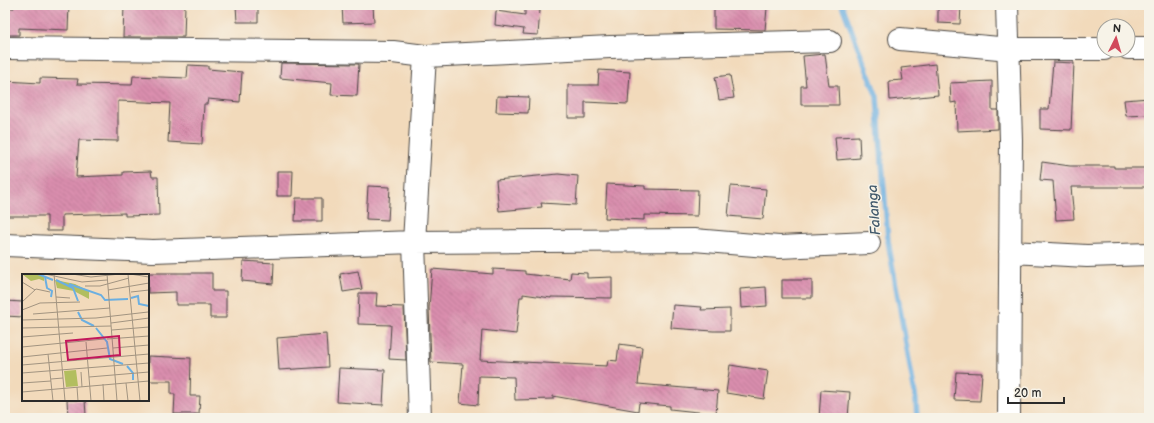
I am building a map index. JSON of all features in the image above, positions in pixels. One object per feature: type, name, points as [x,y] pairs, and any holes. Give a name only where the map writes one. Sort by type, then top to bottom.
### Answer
[{"type":"street","points":[[1007,5],[1010,49],[1011,140],[1009,418]]},
{"type":"street","points":[[900,39],[1010,49],[1096,48]]},
{"type":"street","points":[[5,48],[393,52],[425,56],[610,47],[830,41]]},
{"type":"street","points":[[1136,48],[1149,48]]},
{"type":"street","points":[[420,418],[414,242],[425,56]]},
{"type":"street","points":[[5,245],[153,251],[414,242],[694,240],[779,247],[869,243]]},
{"type":"street","points":[[1010,252],[1087,256],[1149,254]]},
{"type":"building","points":[[14,5],[69,5],[68,30],[19,28],[19,35],[5,35],[5,8],[14,8]]},
{"type":"building","points":[[124,5],[185,5],[184,37],[123,37]]},
{"type":"building","points":[[236,5],[258,5],[258,22],[237,22]]},
{"type":"building","points":[[342,5],[373,5],[374,22],[343,23]]},
{"type":"building","points":[[714,5],[767,8],[765,30],[714,29]]},
{"type":"building","points":[[938,5],[961,5],[960,24],[938,23]]},
{"type":"building","points":[[525,9],[540,10],[538,35],[523,34],[524,29],[495,25],[496,11],[525,15]]},
{"type":"building","points":[[825,54],[829,86],[838,86],[839,105],[801,105],[801,86],[806,86],[803,56]]},
{"type":"building","points":[[1053,62],[1074,63],[1071,130],[1040,129],[1040,109],[1049,109]]},
{"type":"building","points":[[281,63],[359,64],[357,96],[331,95],[332,83],[280,78]]},
{"type":"building","points":[[935,64],[938,95],[890,100],[889,81],[903,80],[901,68]]},
{"type":"building","points":[[188,65],[208,66],[208,69],[242,72],[240,102],[208,99],[207,104],[204,104],[202,144],[168,142],[170,103],[118,101],[118,141],[79,140],[76,177],[123,175],[123,172],[151,171],[152,177],[158,177],[159,215],[125,216],[125,213],[62,215],[62,231],[47,231],[47,216],[5,216],[5,81],[40,83],[40,78],[78,79],[77,84],[132,85],[133,76],[187,78]]},
{"type":"building","points":[[599,70],[630,72],[628,104],[585,102],[585,118],[568,118],[568,85],[598,85]]},
{"type":"building","points":[[730,75],[734,98],[719,100],[715,77]]},
{"type":"building","points":[[992,81],[992,110],[998,110],[998,129],[957,131],[956,102],[951,103],[950,83]]},
{"type":"building","points":[[497,96],[529,97],[528,113],[496,112]]},
{"type":"building","points":[[1149,98],[1149,115],[1126,116],[1124,100]]},
{"type":"building","points":[[859,136],[860,158],[837,160],[835,137]]},
{"type":"building","points":[[1042,162],[1070,166],[1149,168],[1149,187],[1071,187],[1074,219],[1056,220],[1053,181],[1040,180]]},
{"type":"building","points":[[277,171],[293,171],[292,196],[277,196]]},
{"type":"building","points":[[558,174],[578,176],[576,205],[541,203],[542,207],[499,211],[496,180]]},
{"type":"building","points":[[607,184],[645,186],[645,189],[698,190],[697,216],[644,215],[644,220],[605,218]]},
{"type":"building","points":[[368,186],[390,187],[388,220],[366,219]]},
{"type":"building","points":[[731,186],[766,189],[763,219],[728,216]]},
{"type":"building","points":[[296,198],[322,198],[322,221],[295,221]]},
{"type":"building","points":[[243,261],[274,263],[273,284],[242,281]]},
{"type":"building","points":[[432,269],[493,274],[493,269],[525,271],[525,274],[570,279],[571,272],[587,273],[587,278],[612,277],[612,298],[551,298],[523,294],[523,297],[520,297],[516,334],[482,330],[480,360],[607,366],[608,360],[617,361],[619,344],[642,347],[638,384],[718,391],[716,414],[670,409],[670,406],[639,403],[638,411],[553,396],[553,399],[515,400],[514,377],[479,376],[478,405],[460,403],[463,364],[431,362],[429,308]]},
{"type":"building","points":[[358,271],[362,289],[343,292],[340,274]]},
{"type":"building","points":[[212,273],[212,291],[226,291],[226,318],[210,318],[210,305],[176,305],[176,292],[149,293],[148,274]]},
{"type":"building","points":[[782,280],[812,280],[812,298],[782,298]]},
{"type":"building","points":[[766,287],[767,306],[741,308],[740,289]]},
{"type":"building","points":[[359,293],[377,293],[376,306],[404,307],[406,360],[389,359],[391,325],[358,324]]},
{"type":"building","points":[[5,301],[22,302],[22,317],[5,316]]},
{"type":"building","points":[[673,305],[702,307],[701,310],[730,309],[730,331],[671,328]]},
{"type":"building","points":[[326,334],[328,367],[279,370],[277,338]]},
{"type":"building","points":[[149,356],[191,358],[190,396],[200,396],[199,414],[174,414],[175,394],[171,394],[171,381],[149,381]]},
{"type":"building","points":[[730,365],[768,371],[764,399],[726,393]]},
{"type":"building","points":[[339,368],[385,370],[383,405],[337,402]]},
{"type":"building","points":[[956,372],[982,373],[980,401],[954,400]]},
{"type":"building","points":[[821,390],[850,392],[848,418],[819,418]]},
{"type":"building","points":[[67,401],[85,401],[86,415],[68,416]]},
{"type":"waterway","name":"Falanga","points":[[842,5],[877,97],[888,241],[916,400],[917,418]]}]
